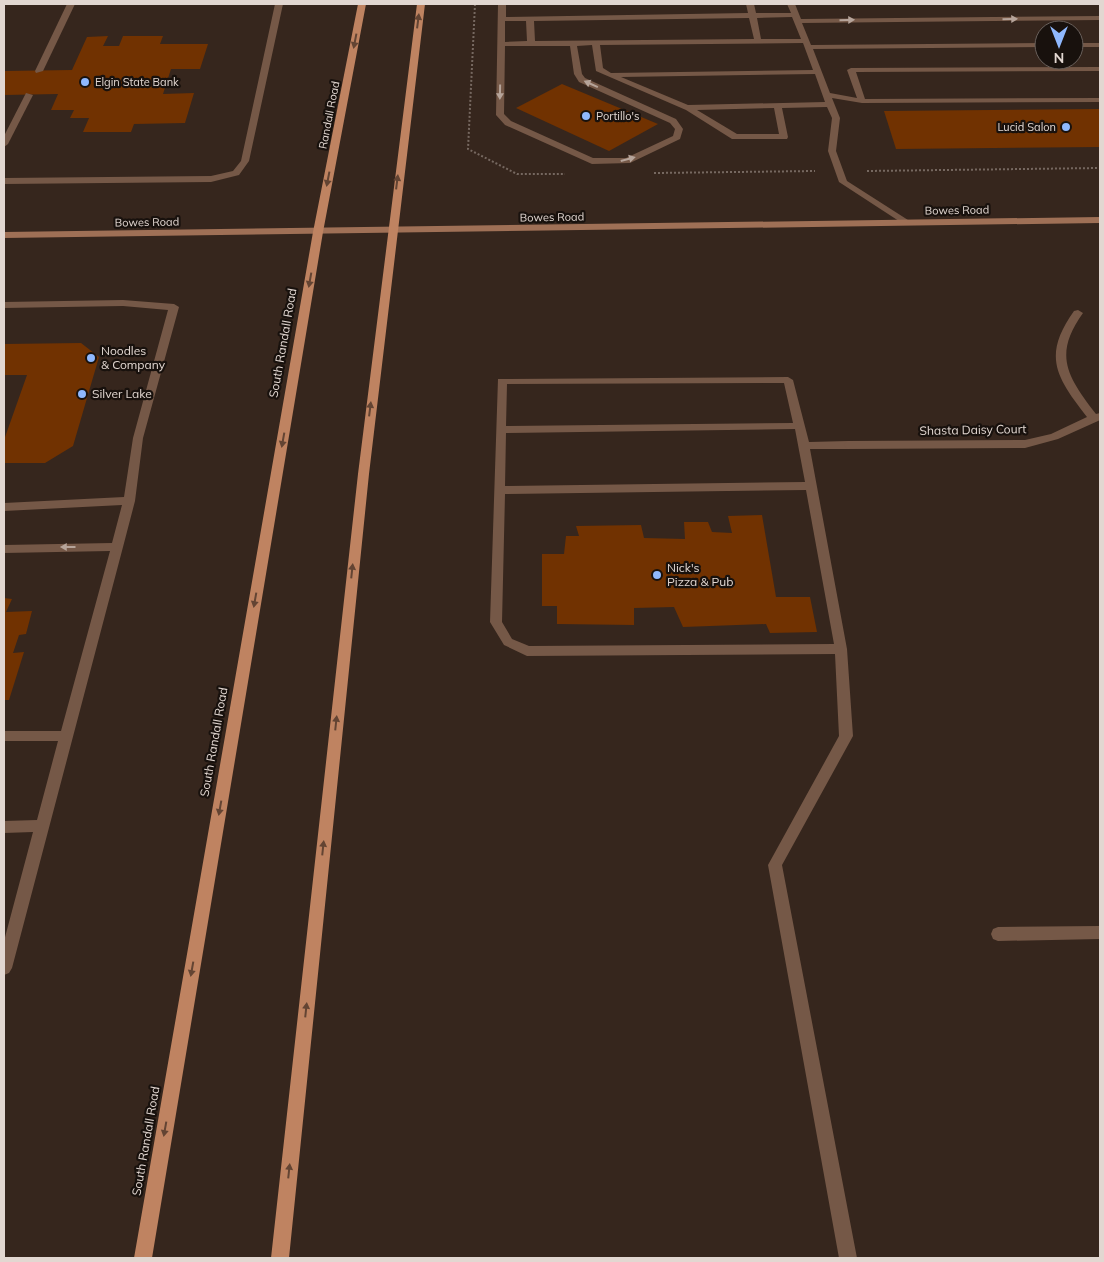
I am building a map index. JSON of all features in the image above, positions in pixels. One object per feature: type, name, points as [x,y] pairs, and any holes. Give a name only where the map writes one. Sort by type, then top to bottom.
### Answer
[{"type":"main road","name":"Randall Road","points":[[318,232],[362,4]]},
{"type":"main road","points":[[280,1258],[355,541],[391,231],[421,4]]},
{"type":"main road","name":"Bowes Road","points":[[4,236],[1100,220]]},
{"type":"main road","name":"South Randall Road","points":[[143,1258],[318,232]]},
{"type":"street","points":[[39,71],[71,4]]},
{"type":"street","points":[[4,181],[211,179],[236,173],[245,161],[279,4]]},
{"type":"street","points":[[502,4],[500,115],[508,123],[592,161],[627,161],[677,136],[679,129],[673,121],[582,80],[578,74],[573,43]]},
{"type":"street","points":[[750,4],[758,41]]},
{"type":"street","points":[[791,4],[836,118],[832,151],[843,182],[905,222]]},
{"type":"street","points":[[502,19],[752,16],[797,18],[1100,18]]},
{"type":"street","points":[[530,18],[531,43]]},
{"type":"street","points":[[501,44],[758,41],[808,44],[1034,45]]},
{"type":"street","points":[[596,43],[599,69],[687,108],[735,137],[784,137],[777,105]]},
{"type":"street","points":[[1084,45],[1097,45],[1100,56]]},
{"type":"street","points":[[862,101],[851,70],[1100,69]]},
{"type":"street","points":[[609,75],[819,72]]},
{"type":"street","points":[[4,144],[29,94]]},
{"type":"street","points":[[827,95],[862,101]]},
{"type":"street","points":[[687,108],[777,105],[831,106],[862,101],[1100,100]]},
{"type":"street","points":[[4,305],[123,303],[174,307],[138,438],[129,501],[40,826],[4,968]]},
{"type":"street","points":[[1078,313],[1067,326],[1059,350],[1063,373],[1075,396],[1097,417]]},
{"type":"street","points":[[841,649],[527,652],[508,642],[496,622],[502,381],[788,380],[804,446],[841,649],[846,736],[775,865],[848,1258]]},
{"type":"street","name":"Shasta Daisy Court","points":[[804,446],[1025,444],[1042,442],[1058,437],[1097,417]]},
{"type":"street","points":[[501,430],[799,426]]},
{"type":"street","points":[[499,490],[811,486]]},
{"type":"street","points":[[4,507],[129,501]]},
{"type":"street","points":[[4,549],[117,547]]},
{"type":"street","points":[[4,736],[65,736]]},
{"type":"street","points":[[4,827],[40,826]]},
{"type":"street","points":[[998,934],[1100,932]]},
{"type":"building","name":"Elgin State Bank","points":[[108,36],[103,46],[119,46],[123,36],[163,36],[160,44],[208,44],[200,69],[171,69],[163,94],[194,93],[185,123],[134,124],[131,132],[83,132],[89,118],[70,118],[74,110],[51,110],[58,94],[4,95],[4,71],[72,70],[87,37]]},
{"type":"building","name":"Portillo's","points":[[562,84],[658,124],[609,151],[516,108]]},
{"type":"building","points":[[1100,109],[1100,147],[896,149],[884,111]]},
{"type":"building","points":[[81,343],[99,357],[73,446],[45,463],[4,463],[4,440],[27,375],[4,375],[4,344]]},
{"type":"building","name":"Nick's Pizza & Pub","points":[[762,515],[776,597],[810,597],[817,632],[770,633],[766,624],[683,627],[674,607],[634,608],[634,625],[557,624],[557,606],[542,606],[542,554],[564,554],[566,536],[579,536],[576,526],[641,525],[644,538],[685,539],[684,522],[708,522],[712,532],[732,533],[728,516]]},
{"type":"building","points":[[4,598],[12,599],[6,612],[32,611],[26,634],[19,635],[13,653],[24,652],[9,700],[4,700]]},
{"type":"place","name":"Elgin State Bank","points":[[85,82]]},
{"type":"place","name":"Portillo's","points":[[586,116]]},
{"type":"place","name":"Lucid Salon","points":[[1066,127]]},
{"type":"place","name":"Noodles & Company","points":[[91,358]]},
{"type":"place","name":"Silver Lake","points":[[82,394]]},
{"type":"place","name":"Nick's Pizza & Pub","points":[[657,575]]}]
